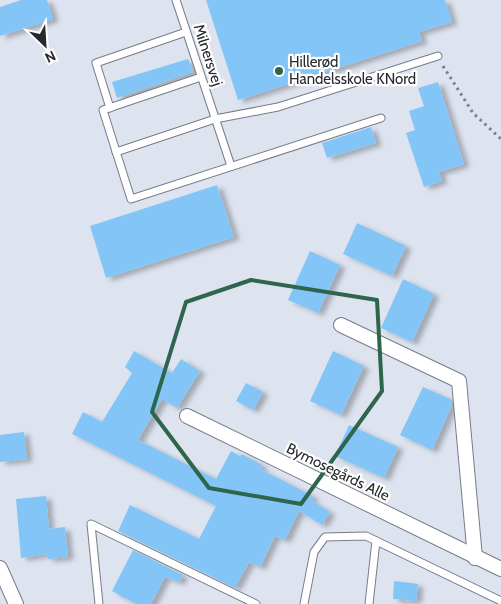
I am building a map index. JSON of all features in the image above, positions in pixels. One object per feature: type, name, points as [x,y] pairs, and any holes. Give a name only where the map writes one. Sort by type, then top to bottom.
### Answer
[{"type":"street","points":[[341,325],[459,381],[476,558]]},
{"type":"street","name":"Bymosegårds Alle","points":[[187,416],[501,569]]},
{"type":"street","points":[[0,568],[16,604]]},
{"type":"lane","name":"Milnersvej","points":[[176,0],[231,166]]},
{"type":"lane","points":[[110,108],[96,63],[186,32]]},
{"type":"lane","points":[[116,152],[215,119],[278,107],[438,56]]},
{"type":"lane","points":[[201,77],[103,110],[131,199],[381,118]]},
{"type":"lane","points":[[99,604],[92,524],[256,604]]},
{"type":"lane","points":[[304,604],[314,552],[325,536],[366,536],[501,601]]},
{"type":"lane","points":[[369,604],[376,542]]},
{"type":"path","points":[[438,56],[473,113],[501,139]]},
{"type":"highlighted area","points":[[251,280],[377,300],[382,391],[301,504],[209,488],[152,412],[186,302]]},
{"type":"building","points":[[21,0],[47,0],[53,19],[0,36],[0,7]]},
{"type":"building","name":"Hillerød Handelsskole KNord","points":[[206,0],[445,0],[452,22],[419,32],[422,41],[238,100]]},
{"type":"building","points":[[188,59],[193,72],[117,98],[112,82]]},
{"type":"building","points":[[438,82],[464,164],[439,172],[442,181],[424,187],[406,133],[415,130],[409,111],[424,106],[418,88]]},
{"type":"building","points":[[371,127],[376,143],[327,158],[322,143]]},
{"type":"building","points":[[217,185],[234,237],[106,278],[90,226]]},
{"type":"building","points":[[357,223],[406,246],[392,276],[343,254]]},
{"type":"building","points":[[310,251],[340,265],[318,313],[288,300]]},
{"type":"building","points":[[403,279],[434,294],[412,342],[381,328]]},
{"type":"building","points":[[134,351],[172,373],[181,359],[200,371],[177,408],[162,399],[138,440],[216,479],[231,451],[240,456],[242,454],[262,465],[260,469],[313,496],[311,500],[330,512],[322,525],[299,511],[285,540],[275,536],[260,567],[249,562],[235,588],[118,531],[130,505],[199,539],[216,506],[72,434],[83,412],[102,422],[132,373],[125,367]]},
{"type":"building","points":[[333,351],[364,366],[341,415],[310,401]]},
{"type":"building","points":[[246,383],[263,392],[253,410],[236,401]]},
{"type":"building","points":[[423,387],[452,400],[452,405],[432,450],[400,435]]},
{"type":"building","points":[[349,425],[398,447],[384,478],[335,456]]},
{"type":"building","points":[[24,432],[27,459],[0,462],[0,435]]},
{"type":"building","points":[[46,496],[49,529],[65,527],[68,557],[48,559],[47,554],[21,558],[16,499]]},
{"type":"building","points":[[133,550],[183,575],[179,582],[165,577],[151,604],[136,604],[112,591]]},
{"type":"building","points":[[394,581],[418,584],[416,601],[393,599]]},
{"type":"place","name":"Hillerød Handelsskole KNord","points":[[279,71]]}]
